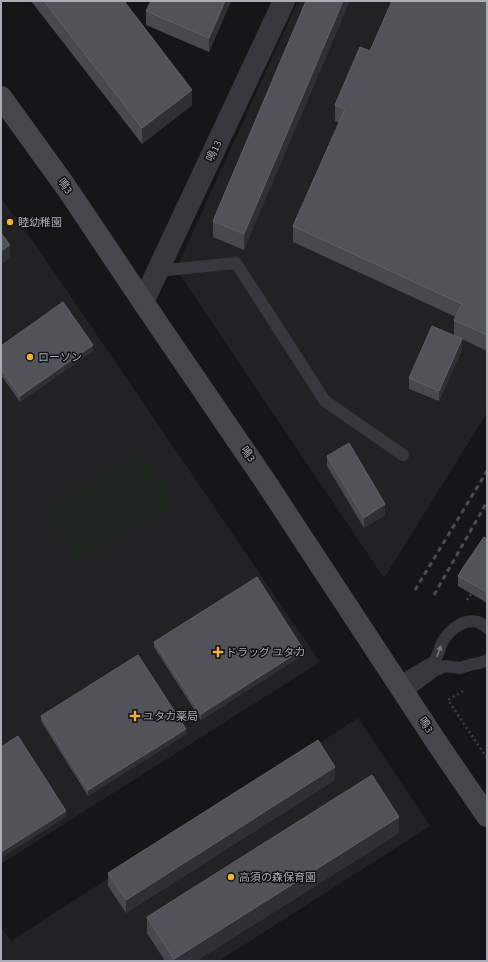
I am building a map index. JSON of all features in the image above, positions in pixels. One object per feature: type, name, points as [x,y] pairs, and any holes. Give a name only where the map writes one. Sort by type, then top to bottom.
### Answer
[{"type":"street","name":"鳴13","points":[[143,302],[284,1]]},
{"type":"street","name":"鳴3","points":[[1,97],[66,187],[266,481],[487,816]]},
{"type":"lane","points":[[158,271],[236,263],[325,401],[403,455]]},
{"type":"lane","points":[[402,688],[436,660],[441,645],[447,635],[455,627],[469,621],[478,622],[487,628]]},
{"type":"lane","points":[[402,688],[434,670],[445,666],[460,668],[487,660]]},
{"type":"path","points":[[467,688],[448,700],[487,758]]},
{"type":"shaded area","points":[[298,1],[487,1],[487,413],[384,578],[176,269]]},
{"type":"shaded area","points":[[1,198],[37,247],[320,662],[1,864]]},
{"type":"shaded area","points":[[141,453],[174,503],[76,561],[45,510]]},
{"type":"shaded area","name":"高須の森保育園","points":[[358,718],[430,826],[219,961],[1,961],[1,928],[11,941]]},
{"type":"building","points":[[44,1],[124,1],[192,90],[142,128]]},
{"type":"building","points":[[151,1],[225,1],[209,38],[146,11]]},
{"type":"building","points":[[306,1],[343,1],[244,234],[213,221]]},
{"type":"building","points":[[392,1],[487,1],[487,335],[454,320],[462,304],[293,226],[345,109],[335,105],[360,47],[370,51]]},
{"type":"building","points":[[1,233],[10,245],[1,251]]},
{"type":"building","points":[[63,302],[93,345],[20,396],[1,369],[1,346]]},
{"type":"building","points":[[432,326],[462,339],[439,391],[409,378]]},
{"type":"building","points":[[349,443],[385,504],[364,518],[327,456]]},
{"type":"building","points":[[484,537],[487,539],[487,592],[458,576]]},
{"type":"building","points":[[257,577],[303,649],[201,714],[154,642]]},
{"type":"building","points":[[138,655],[186,729],[88,790],[41,716]]},
{"type":"building","points":[[18,736],[66,811],[1,852],[1,747]]},
{"type":"building","points":[[318,740],[335,767],[126,900],[108,873]]},
{"type":"building","points":[[372,775],[399,817],[174,959],[147,917]]},
{"type":"railway","points":[[415,590],[487,471]]},
{"type":"railway","points":[[434,595],[487,502]]},
{"type":"place","name":"睦幼稚園","points":[[10,222]]},
{"type":"place","name":"ローソン","points":[[30,357]]},
{"type":"place","name":"ドラッグ ユタカ","points":[[218,652]]},
{"type":"place","name":"ユタカ薬局","points":[[135,716]]},
{"type":"place","name":"高須の森保育園","points":[[231,877]]}]
